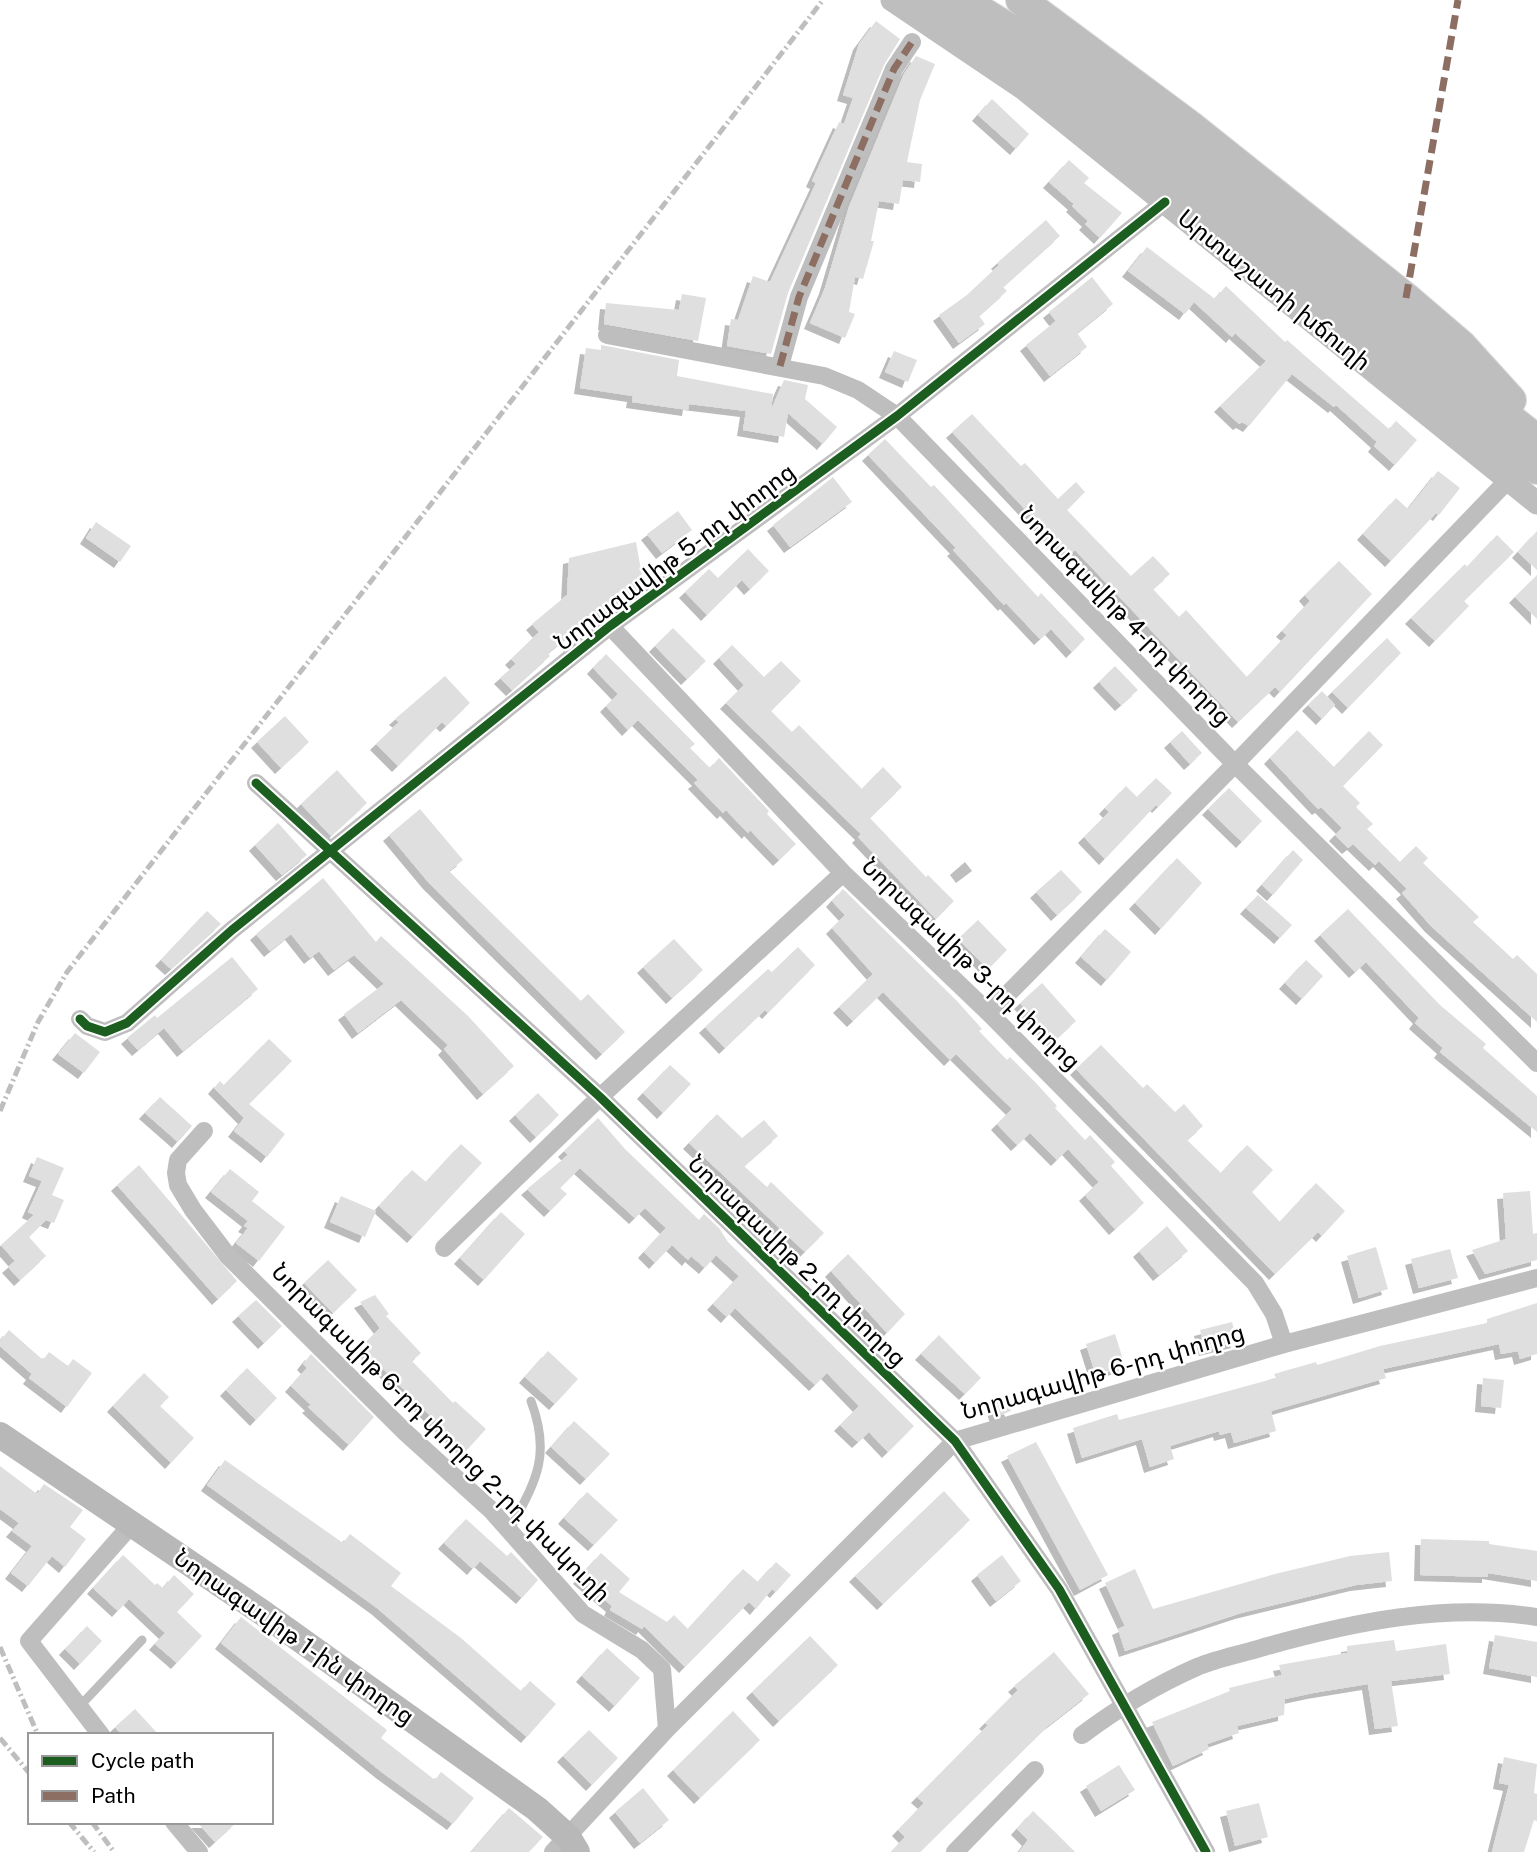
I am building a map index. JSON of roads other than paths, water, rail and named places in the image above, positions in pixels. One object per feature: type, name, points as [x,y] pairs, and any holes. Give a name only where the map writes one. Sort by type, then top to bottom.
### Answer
[{"type":"highway","points":[[1021,0],[1178,116],[1406,298],[1462,346],[1537,429]]},
{"type":"highway","name":"Արտաշատի խճուղի","points":[[922,3],[1042,49],[1537,440]]},
{"type":"highway","name":"Արտաշատի խճուղի","points":[[922,3],[1023,64],[1114,130],[1537,469]]},
{"type":"main road","name":"Նորագավիթ 1-ին փողոց","points":[[0,1435],[274,1621],[537,1809],[566,1847]]},
{"type":"street","name":"Արտաշատի խճուղի","points":[[922,3],[973,52],[1024,89],[1537,503]]},
{"type":"street","points":[[780,366],[799,297],[848,186],[894,69],[912,43]]},
{"type":"street","name":"Նորագավիթ 5-րդ փողոց","points":[[79,1019],[87,1027],[105,1032],[127,1023],[232,930],[610,626],[897,416],[1165,202]]},
{"type":"street","name":"Նորագավիթ 4-րդ փողոց","points":[[607,335],[824,376],[858,390],[897,416],[1235,764],[1537,1063]]},
{"type":"street","points":[[989,1013],[1235,764],[1508,480]]},
{"type":"street","name":"Նորագավիթ 3-րդ փողոց","points":[[610,626],[843,873],[989,1013],[1255,1283],[1274,1314],[1284,1344]]},
{"type":"street","name":"Նորագավիթ 2-րդ փողոց","points":[[256,783],[600,1097],[955,1441],[1059,1589],[1206,1852]]},
{"type":"street","points":[[444,1248],[600,1097],[843,873]]},
{"type":"street","name":"Նորագավիթ 6-րդ փողոց 2-րդ փակուղի","points":[[204,1130],[178,1160],[176,1173],[178,1185],[200,1220],[228,1256],[405,1432],[491,1510],[583,1614],[642,1650],[662,1669],[667,1729]]},
{"type":"street","name":"Նորագավիթ 6-րդ փողոց","points":[[566,1847],[667,1729],[955,1441],[1284,1344],[1537,1278]]},
{"type":"street","points":[[100,1733],[29,1641],[132,1524]]},
{"type":"street","points":[[1082,1735],[1124,1704],[1198,1666],[1322,1631],[1429,1612],[1507,1613],[1537,1617]]},
{"type":"street","points":[[955,1852],[1035,1770]]},
{"type":"street","points":[[176,1824],[199,1852]]},
{"type":"lane","points":[[508,1532],[541,1464],[542,1443],[531,1401]]},
{"type":"lane","points":[[79,1707],[142,1640]]},
{"type":"railway","points":[[0,1111],[38,1022],[67,972],[823,0]]},
{"type":"railway","points":[[0,1647],[37,1733]]},
{"type":"railway","points":[[0,1738],[28,1772]]},
{"type":"railway","points":[[71,1824],[94,1852]]},
{"type":"railway","points":[[93,1824],[114,1852]]}]
